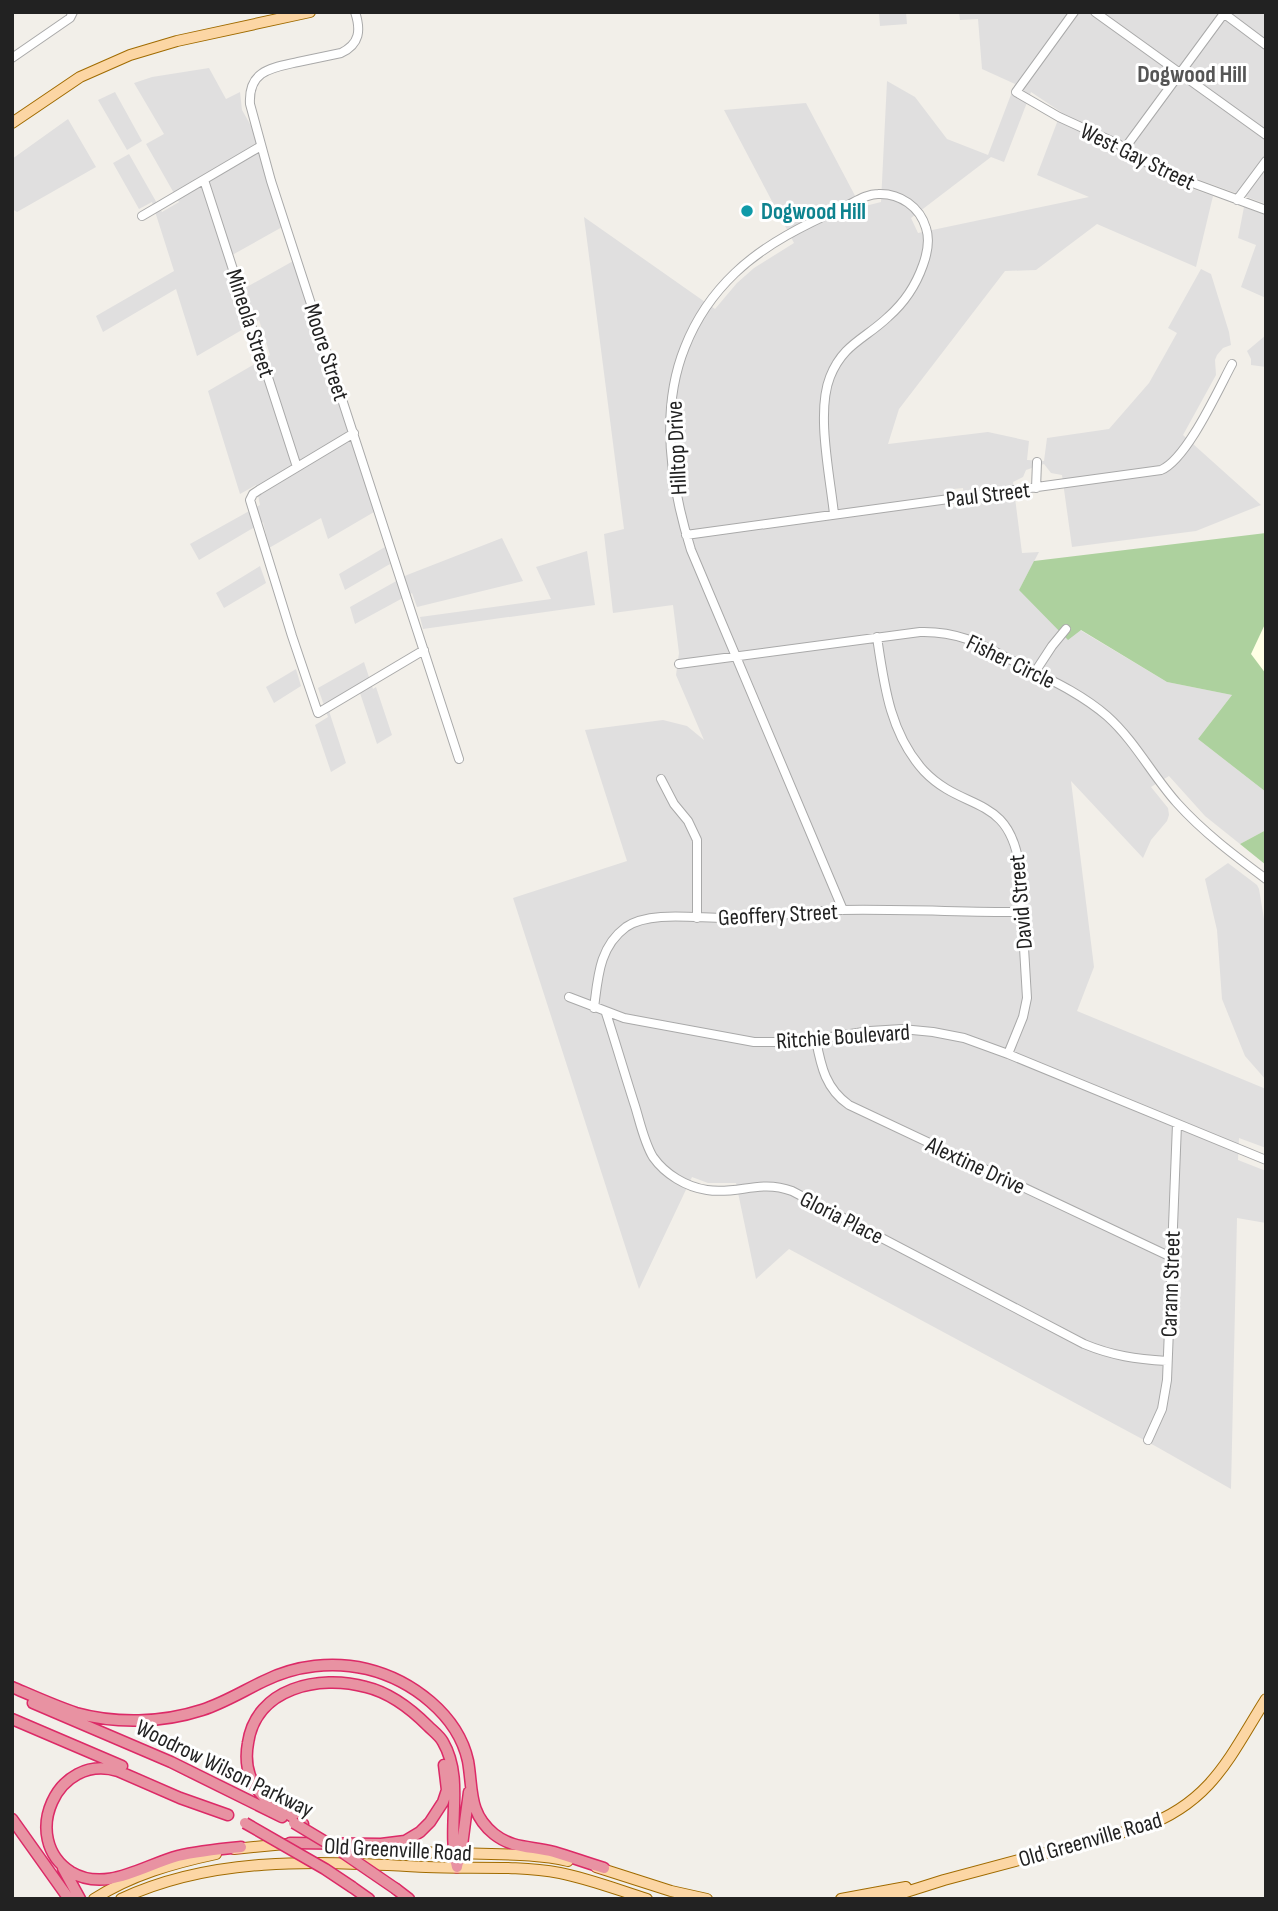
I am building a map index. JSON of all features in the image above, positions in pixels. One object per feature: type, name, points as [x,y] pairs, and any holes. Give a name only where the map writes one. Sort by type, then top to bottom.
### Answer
[{"type":"highway","points":[[12,1687],[95,1717],[164,1719],[203,1710],[273,1677],[299,1668],[332,1665],[367,1669],[408,1685],[438,1709],[457,1732],[468,1764],[474,1806],[494,1834],[516,1846],[551,1852],[604,1868]]},
{"type":"highway","points":[[409,1899],[299,1824],[256,1788],[248,1770],[247,1748],[251,1730],[270,1701],[292,1689],[339,1682],[383,1693],[409,1707],[442,1740],[449,1757],[453,1776],[457,1867]]},
{"type":"highway","name":"Woodrow Wilson Parkway","points":[[12,1694],[171,1762],[299,1824]]},
{"type":"highway","name":"Woodrow Wilson Parkway","points":[[12,1719],[176,1789],[228,1815],[325,1869],[369,1899]]},
{"type":"highway","points":[[290,1843],[396,1843],[420,1832],[437,1812],[447,1790],[443,1758],[436,1741],[421,1719]]},
{"type":"highway","points":[[80,1899],[58,1860],[47,1830],[51,1802],[68,1780],[88,1770],[108,1768],[228,1815]]},
{"type":"highway","points":[[457,1853],[470,1786]]},
{"type":"highway","points":[[12,1819],[69,1899]]},
{"type":"highway","points":[[58,1860],[81,1877],[107,1880],[176,1857],[214,1849],[241,1847]]},
{"type":"main road","points":[[12,123],[80,77],[130,55],[177,41],[310,12]]},
{"type":"main road","name":"Old Greenville Road","points":[[884,1899],[944,1880],[1143,1827],[1173,1814],[1200,1794],[1218,1775],[1266,1699]]},
{"type":"main road","name":"Old Greenville Road","points":[[94,1899],[139,1876],[193,1859],[241,1847],[290,1843],[549,1857],[604,1868],[671,1891],[706,1899]]},
{"type":"main road","name":"Old Greenville Road","points":[[121,1899],[158,1884],[213,1870],[337,1862],[514,1868],[557,1873],[647,1899]]},
{"type":"main road","name":"Old Greenville Road","points":[[842,1899],[944,1880]]},
{"type":"street","points":[[12,58],[70,18],[73,12]]},
{"type":"street","name":"Moore Street","points":[[355,12],[359,33],[349,49],[269,68],[255,80],[250,91],[250,104],[261,146],[459,759]]},
{"type":"street","name":"West Gay Street","points":[[1074,12],[1016,92],[1059,117],[1125,148],[1157,170],[1266,210]]},
{"type":"street","points":[[1095,12],[1266,135]]},
{"type":"street","points":[[1125,148],[1224,13],[1266,45]]},
{"type":"street","points":[[142,216],[261,146]]},
{"type":"street","points":[[1237,200],[1266,161]]},
{"type":"street","name":"Mineola Street","points":[[204,180],[297,467]]},
{"type":"street","name":"Hilltop Drive","points":[[834,514],[823,410],[829,379],[847,350],[888,318],[905,300],[917,279],[926,253],[927,233],[921,216],[905,200],[886,194],[869,195],[821,217],[754,257],[726,282],[699,317],[685,345],[673,389],[671,408],[674,470],[679,511],[686,535],[843,910]]},
{"type":"street","name":"Paul Street","points":[[686,535],[1168,468],[1185,449],[1232,364]]},
{"type":"street","points":[[354,433],[253,494],[250,503],[318,713],[424,650]]},
{"type":"street","points":[[1037,462],[1037,488]]},
{"type":"street","points":[[1035,672],[1066,629]]},
{"type":"street","name":"Fisher Circle","points":[[679,664],[877,637],[935,632],[955,634],[1076,694],[1110,719],[1187,814],[1266,879]]},
{"type":"street","name":"David Street","points":[[877,637],[888,704],[917,763],[947,791],[992,812],[1012,836],[1019,864],[1027,998],[1023,1017],[1008,1054]]},
{"type":"street","points":[[661,779],[697,840],[697,918]]},
{"type":"street","name":"Geoffery Street","points":[[594,1008],[602,957],[616,935],[636,921],[653,917],[733,918],[843,910],[1022,912]]},
{"type":"street","name":"Ritchie Boulevard","points":[[569,997],[624,1018],[754,1042],[816,1041],[870,1031],[918,1030],[964,1038],[1266,1160]]},
{"type":"street","name":"Gloria Place","points":[[606,1013],[652,1154],[663,1168],[676,1178],[693,1187],[715,1191],[762,1185],[788,1189],[1084,1344],[1113,1355],[1167,1361]]},
{"type":"street","name":"Alextine Drive","points":[[816,1041],[827,1081],[837,1096],[849,1105],[1171,1257]]},
{"type":"street","name":"Carann Street","points":[[1148,1440],[1164,1399],[1167,1380],[1177,1124]]},
{"type":"shaded area","points":[[879,12],[906,12],[907,24],[880,26]]},
{"type":"shaded area","points":[[959,12],[1266,12],[1266,204],[1172,170],[1170,181],[1213,196],[1196,267],[1097,224],[1036,270],[1005,271],[899,409],[888,444],[988,432],[1029,441],[1027,460],[1044,461],[1047,438],[1109,429],[1149,383],[1177,333],[1168,328],[1201,269],[1211,274],[1231,345],[1223,348],[1217,355],[1216,375],[1183,435],[1261,505],[1196,531],[1072,547],[1062,475],[1051,473],[1044,464],[1026,470],[1023,477],[1013,482],[1022,553],[1039,552],[1019,590],[1167,682],[1232,695],[1198,739],[1266,792],[1266,830],[1240,844],[1205,816],[1169,776],[1151,787],[1168,808],[1169,815],[1151,840],[1143,858],[1071,781],[1094,967],[1077,1011],[1266,1089],[1266,1148],[1239,1138],[1238,1160],[1266,1171],[1266,1223],[1237,1218],[1231,1489],[789,1249],[756,1279],[736,1183],[708,1183],[692,1177],[639,1289],[513,898],[627,861],[585,730],[663,720],[687,726],[704,740],[676,675],[679,653],[673,605],[613,613],[604,534],[624,529],[584,217],[715,309],[754,268],[794,243],[724,110],[806,103],[861,207],[881,202],[887,81],[915,97],[947,139],[988,155],[1015,84],[982,69],[978,19],[960,20]],"holes":[[[1031,92],[1061,112],[1037,175],[1089,197],[918,233],[911,218],[991,157],[1004,162]],[[963,488],[965,505],[948,508],[945,490]]]},
{"type":"shaded area","points":[[209,68],[226,99],[240,92],[242,110],[254,131],[284,226],[225,259],[236,293],[295,260],[374,512],[328,539],[321,518],[269,548],[263,522],[199,560],[190,544],[260,505],[256,485],[240,494],[208,391],[270,355],[259,320],[197,356],[176,289],[103,332],[96,316],[174,271],[152,202],[139,209],[113,163],[129,154],[162,212],[179,202],[146,144],[164,134],[134,83],[152,77]]},
{"type":"shaded area","points":[[115,92],[142,141],[127,150],[98,100]]},
{"type":"shaded area","points":[[68,119],[96,167],[17,212],[12,209],[12,159]]},
{"type":"shaded area","points":[[1244,207],[1266,215],[1266,298],[1241,287],[1256,245],[1238,238]]},
{"type":"shaded area","points":[[1266,335],[1266,367],[1251,365],[1247,351]]},
{"type":"shaded area","points":[[502,538],[523,581],[417,607],[412,593],[355,624],[350,607],[407,575]]},
{"type":"shaded area","points":[[385,547],[390,564],[345,590],[339,574]]},
{"type":"shaded area","points":[[587,551],[595,605],[423,629],[420,617],[551,599],[536,567]]},
{"type":"shaded area","points":[[260,566],[266,583],[224,608],[216,593]]},
{"type":"shaded area","points":[[1266,597],[1266,673],[1237,654]]},
{"type":"shaded area","points":[[364,662],[373,689],[376,687],[392,735],[377,744],[358,687],[327,705],[346,763],[331,772],[315,725],[328,717],[318,688]]},
{"type":"shaded area","points":[[296,669],[301,686],[274,703],[266,687]]},
{"type":"shaded area","points":[[1228,863],[1257,885],[1266,919],[1266,1080],[1245,1056],[1222,999],[1217,930],[1205,879]]},
{"type":"green space","points":[[1266,533],[1266,622],[1251,654],[1266,674],[1266,792],[1198,739],[1232,695],[1167,682],[1081,630],[1068,640],[1019,590],[1034,561]]},
{"type":"green space","points":[[1266,830],[1266,865],[1240,844]]},
{"type":"place","name":"Dogwood Hill","points":[[747,211]]},
{"type":"district","name":"Dogwood Hill","points":[[1192,74]]}]
